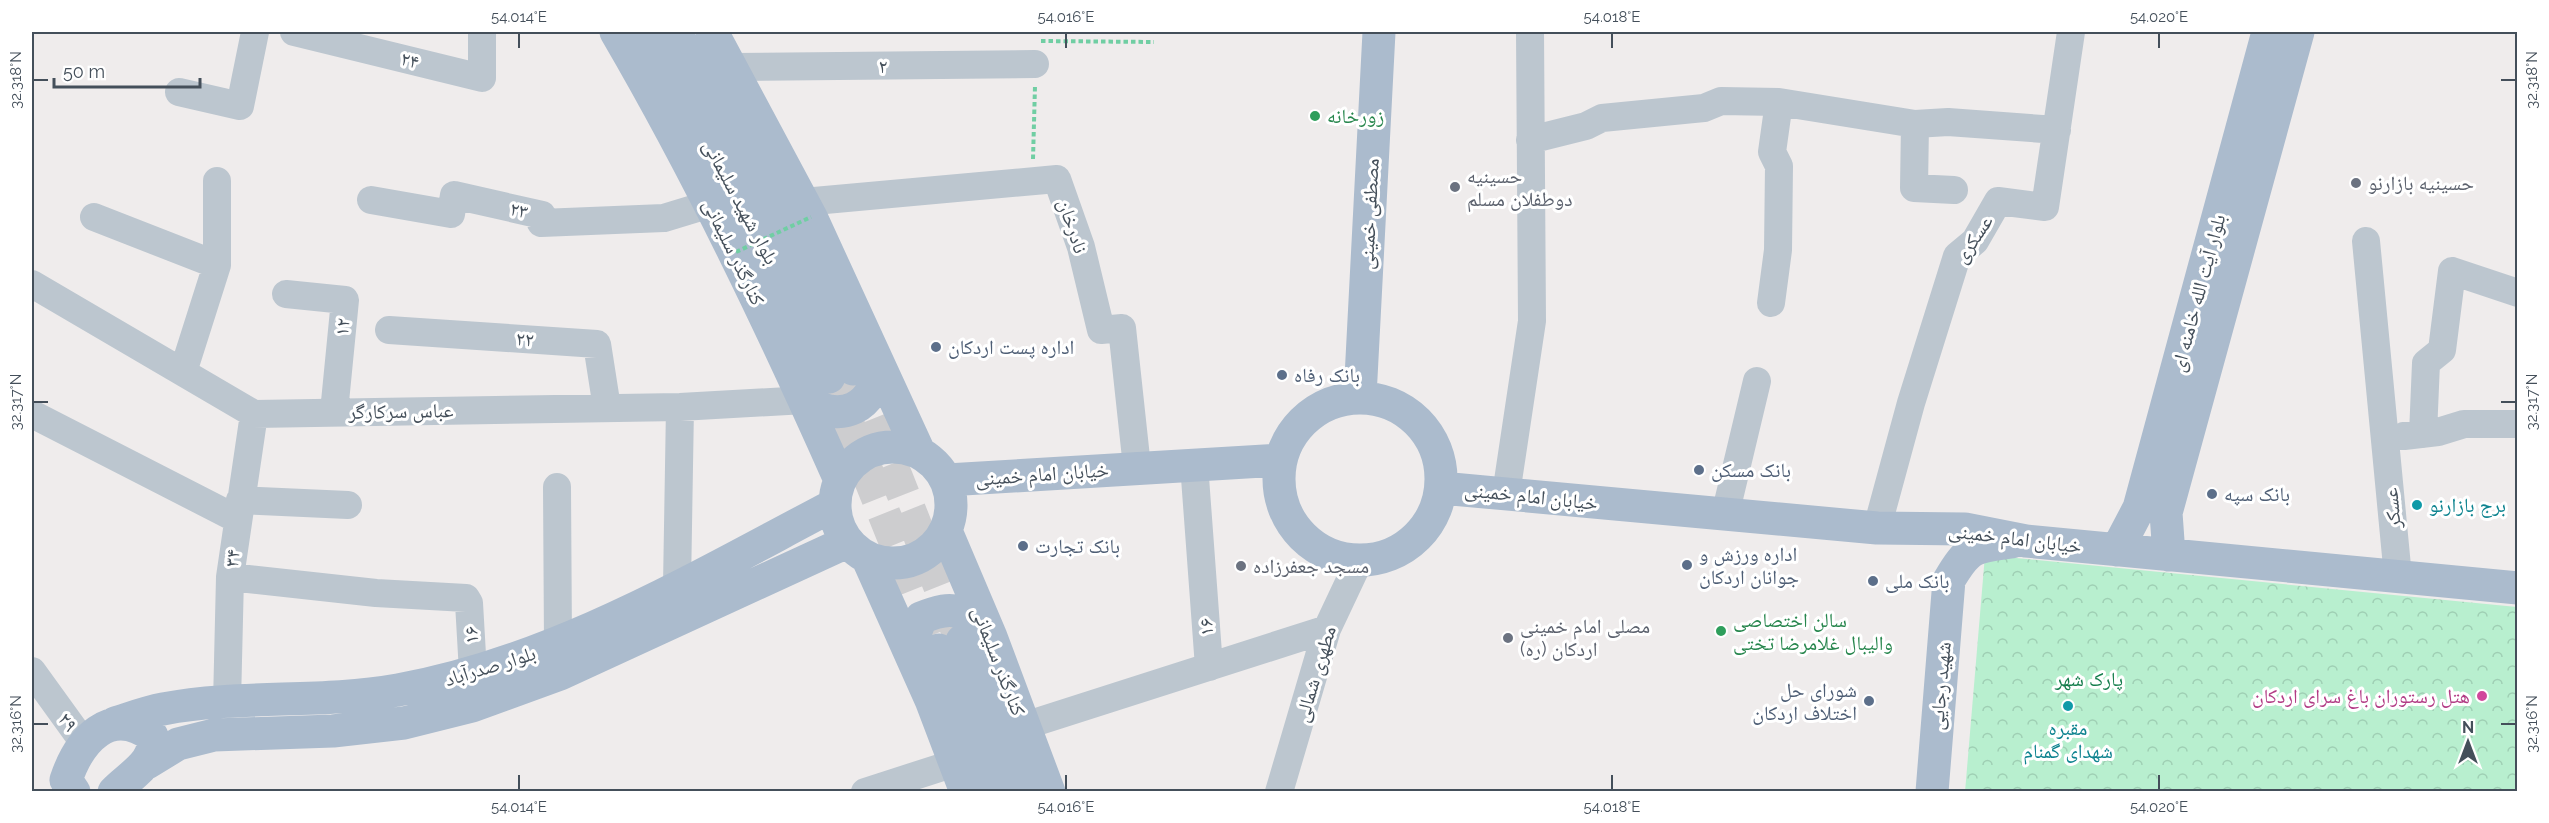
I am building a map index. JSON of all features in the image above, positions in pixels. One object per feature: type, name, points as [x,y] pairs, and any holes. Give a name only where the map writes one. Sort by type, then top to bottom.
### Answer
[{"type":"main road","name":"کنارگذر سلیمانی","points":[[616,32],[736,252],[805,400],[837,492]]},
{"type":"main road","name":"بلوار شهید سلیمانی","points":[[645,32],[750,216],[854,370]]},
{"type":"main road","name":"بلوار شهید سلیمانی","points":[[675,32],[773,204],[854,370]]},
{"type":"main road","points":[[712,32],[807,209],[854,370],[919,453]]},
{"type":"main road","name":"مصطفی خمینی","points":[[1360,398],[1379,32]]},
{"type":"main road","name":"بلوار آیت الله خامنه ای","points":[[2117,550],[2139,508],[2268,32]]},
{"type":"main road","name":"بلوار آیت الله خامنه ای","points":[[2169,555],[2166,513],[2298,32]]},
{"type":"main road","points":[[805,400],[817,409],[832,412],[847,411],[861,405],[872,394],[878,379],[854,370]]},
{"type":"main road","points":[[1360,398],[1387,402],[1410,415],[1429,435],[1439,460],[1441,488],[1434,510],[1422,530],[1404,546],[1383,556],[1360,559],[1328,552],[1314,545],[1296,529],[1284,508],[1279,484],[1281,460],[1291,435],[1309,415],[1333,402],[1360,398]]},
{"type":"main road","points":[[901,447],[919,453],[935,464],[947,480],[952,510],[946,531],[940,542],[925,555],[907,562],[887,564],[858,550],[838,525],[837,492],[851,464],[866,453],[883,448],[901,447]]},
{"type":"main road","name":"خیابان امام خمینی","points":[[947,480],[1281,460]]},
{"type":"main road","name":"خیابان امام خمینی","points":[[1441,488],[1885,529],[1965,529],[2026,541],[2517,588]]},
{"type":"main road","name":"بلوار صدرآباد","points":[[84,743],[99,730],[115,723],[163,709],[397,691],[473,672],[558,643],[677,586],[837,492]]},
{"type":"main road","points":[[1885,529],[1924,537],[1939,553],[1949,580]]},
{"type":"main road","name":"کنارگذر سلیمانی","points":[[946,531],[960,777]]},
{"type":"main road","points":[[1949,580],[1963,555],[1981,546],[2026,541]]},
{"type":"main road","name":"کنارگذر سلیمانی","points":[[858,550],[1024,726],[1049,792]]},
{"type":"main road","name":"بلوار صدرآباد","points":[[114,792],[147,763],[178,744],[214,735],[333,731],[404,723],[472,706],[560,674],[858,550]]},
{"type":"main road","name":"شهید رجایی","points":[[1932,792],[1949,580]]},
{"type":"main road","points":[[951,647],[992,792]]},
{"type":"main road","points":[[951,647],[1020,792]]},
{"type":"main road","points":[[115,723],[138,727],[152,736],[154,743],[147,763]]},
{"type":"main road","points":[[67,788],[72,763],[84,743]]},
{"type":"street","points":[[179,92],[251,109],[255,32]]},
{"type":"street","name":"۲۴","points":[[294,32],[482,78],[482,32]]},
{"type":"street","points":[[1506,494],[1532,321],[1530,32]]},
{"type":"street","name":"عسکری","points":[[1885,529],[1911,403],[1957,256],[1975,241],[1998,201],[2045,207],[2071,32]]},
{"type":"street","name":"۲","points":[[732,67],[1035,64]]},
{"type":"street","points":[[1530,140],[1586,126],[1602,118],[1704,108],[1721,101],[1779,102],[1915,124],[1948,122],[2056,130]]},
{"type":"street","points":[[1771,303],[1778,250],[1779,166],[1772,152],[1779,102]]},
{"type":"street","points":[[1915,124],[1914,188],[1954,190]]},
{"type":"street","name":"نادرخان","points":[[807,209],[1033,180],[1057,179],[1081,247],[1101,330],[1122,328],[1137,467]]},
{"type":"street","points":[[183,372],[217,264],[217,180]]},
{"type":"street","name":"۲۳","points":[[371,200],[451,214],[454,195],[542,215],[541,223],[664,219],[711,204]]},
{"type":"street","points":[[94,217],[217,264]]},
{"type":"street","name":"عسکر","points":[[2366,241],[2398,577]]},
{"type":"street","points":[[2422,434],[2426,363],[2442,350],[2452,271],[2517,293]]},
{"type":"street","points":[[32,284],[254,414]]},
{"type":"street","name":"۱۲","points":[[286,294],[345,300],[334,412]]},
{"type":"street","name":"۲۲","points":[[388,330],[597,344],[607,408]]},
{"type":"street","points":[[1725,515],[1757,381]]},
{"type":"street","name":"عباس سرکارگر","points":[[254,414],[680,407],[805,400]]},
{"type":"street","points":[[677,586],[680,407]]},
{"type":"street","points":[[34,414],[238,510],[348,505]]},
{"type":"street","name":"۳۴","points":[[227,703],[230,577],[238,510],[254,414]]},
{"type":"street","points":[[2386,438],[2422,434],[2464,424],[2517,424]]},
{"type":"street","name":"۱۶","points":[[1194,464],[1209,667],[1327,629]]},
{"type":"street","points":[[557,487],[558,643]]},
{"type":"street","name":"مطهری شمالی","points":[[1279,792],[1327,629],[1360,559]]},
{"type":"street","name":"۱۶","points":[[230,577],[376,593],[466,598],[469,603],[473,672]]},
{"type":"street","points":[[1024,726],[1209,667]]},
{"type":"street","name":"۲۹","points":[[32,671],[84,743]]},
{"type":"street","points":[[865,792],[960,777]]},
{"type":"path","points":[[1033,180],[1035,64],[1033,41],[1154,42]]},
{"type":"path","points":[[736,252],[807,209]]},
{"type":"green space","name":"پارک شهر","points":[[1985,555],[2517,607],[2517,791],[1965,792]]},
{"type":"tunnel","points":[[855,373],[960,637]]},
{"type":"tunnel","points":[[829,377],[936,643]]},
{"type":"place","name":"زورخانه","points":[[1315,116]]},
{"type":"place","name":"حسینیه بازارنو","points":[[2356,183]]},
{"type":"place","name":"حسینیه دوطفلان مسلم","points":[[1455,187]]},
{"type":"place","name":"اداره پست اردکان","points":[[936,347]]},
{"type":"place","name":"بانک رفاه","points":[[1282,375]]},
{"type":"place","name":"بانک مسکن","points":[[1699,470]]},
{"type":"place","name":"بانک سپه","points":[[2212,494]]},
{"type":"place","name":"برج بازارنو","points":[[2417,505]]},
{"type":"place","name":"بانک تجارت","points":[[1023,546]]},
{"type":"place","name":"اداره ورزش و جوانان اردکان","points":[[1687,565]]},
{"type":"place","name":"مسجد جعفرزاده","points":[[1241,566]]},
{"type":"place","name":"بانک ملی","points":[[1873,581]]},
{"type":"place","name":"سالن اختصاصی والیبال غلامرضا تختی","points":[[1721,631]]},
{"type":"place","name":"مصلی امام خمینی (ره) اردکان","points":[[1508,638]]},
{"type":"place","name":"هتل رستوران باغ سرای اردکان","points":[[2482,696]]},
{"type":"place","name":"شورای حل اختلاف اردکان","points":[[1869,701]]},
{"type":"place","name":"مقبره شهدای گمنام","points":[[2068,706]]}]
